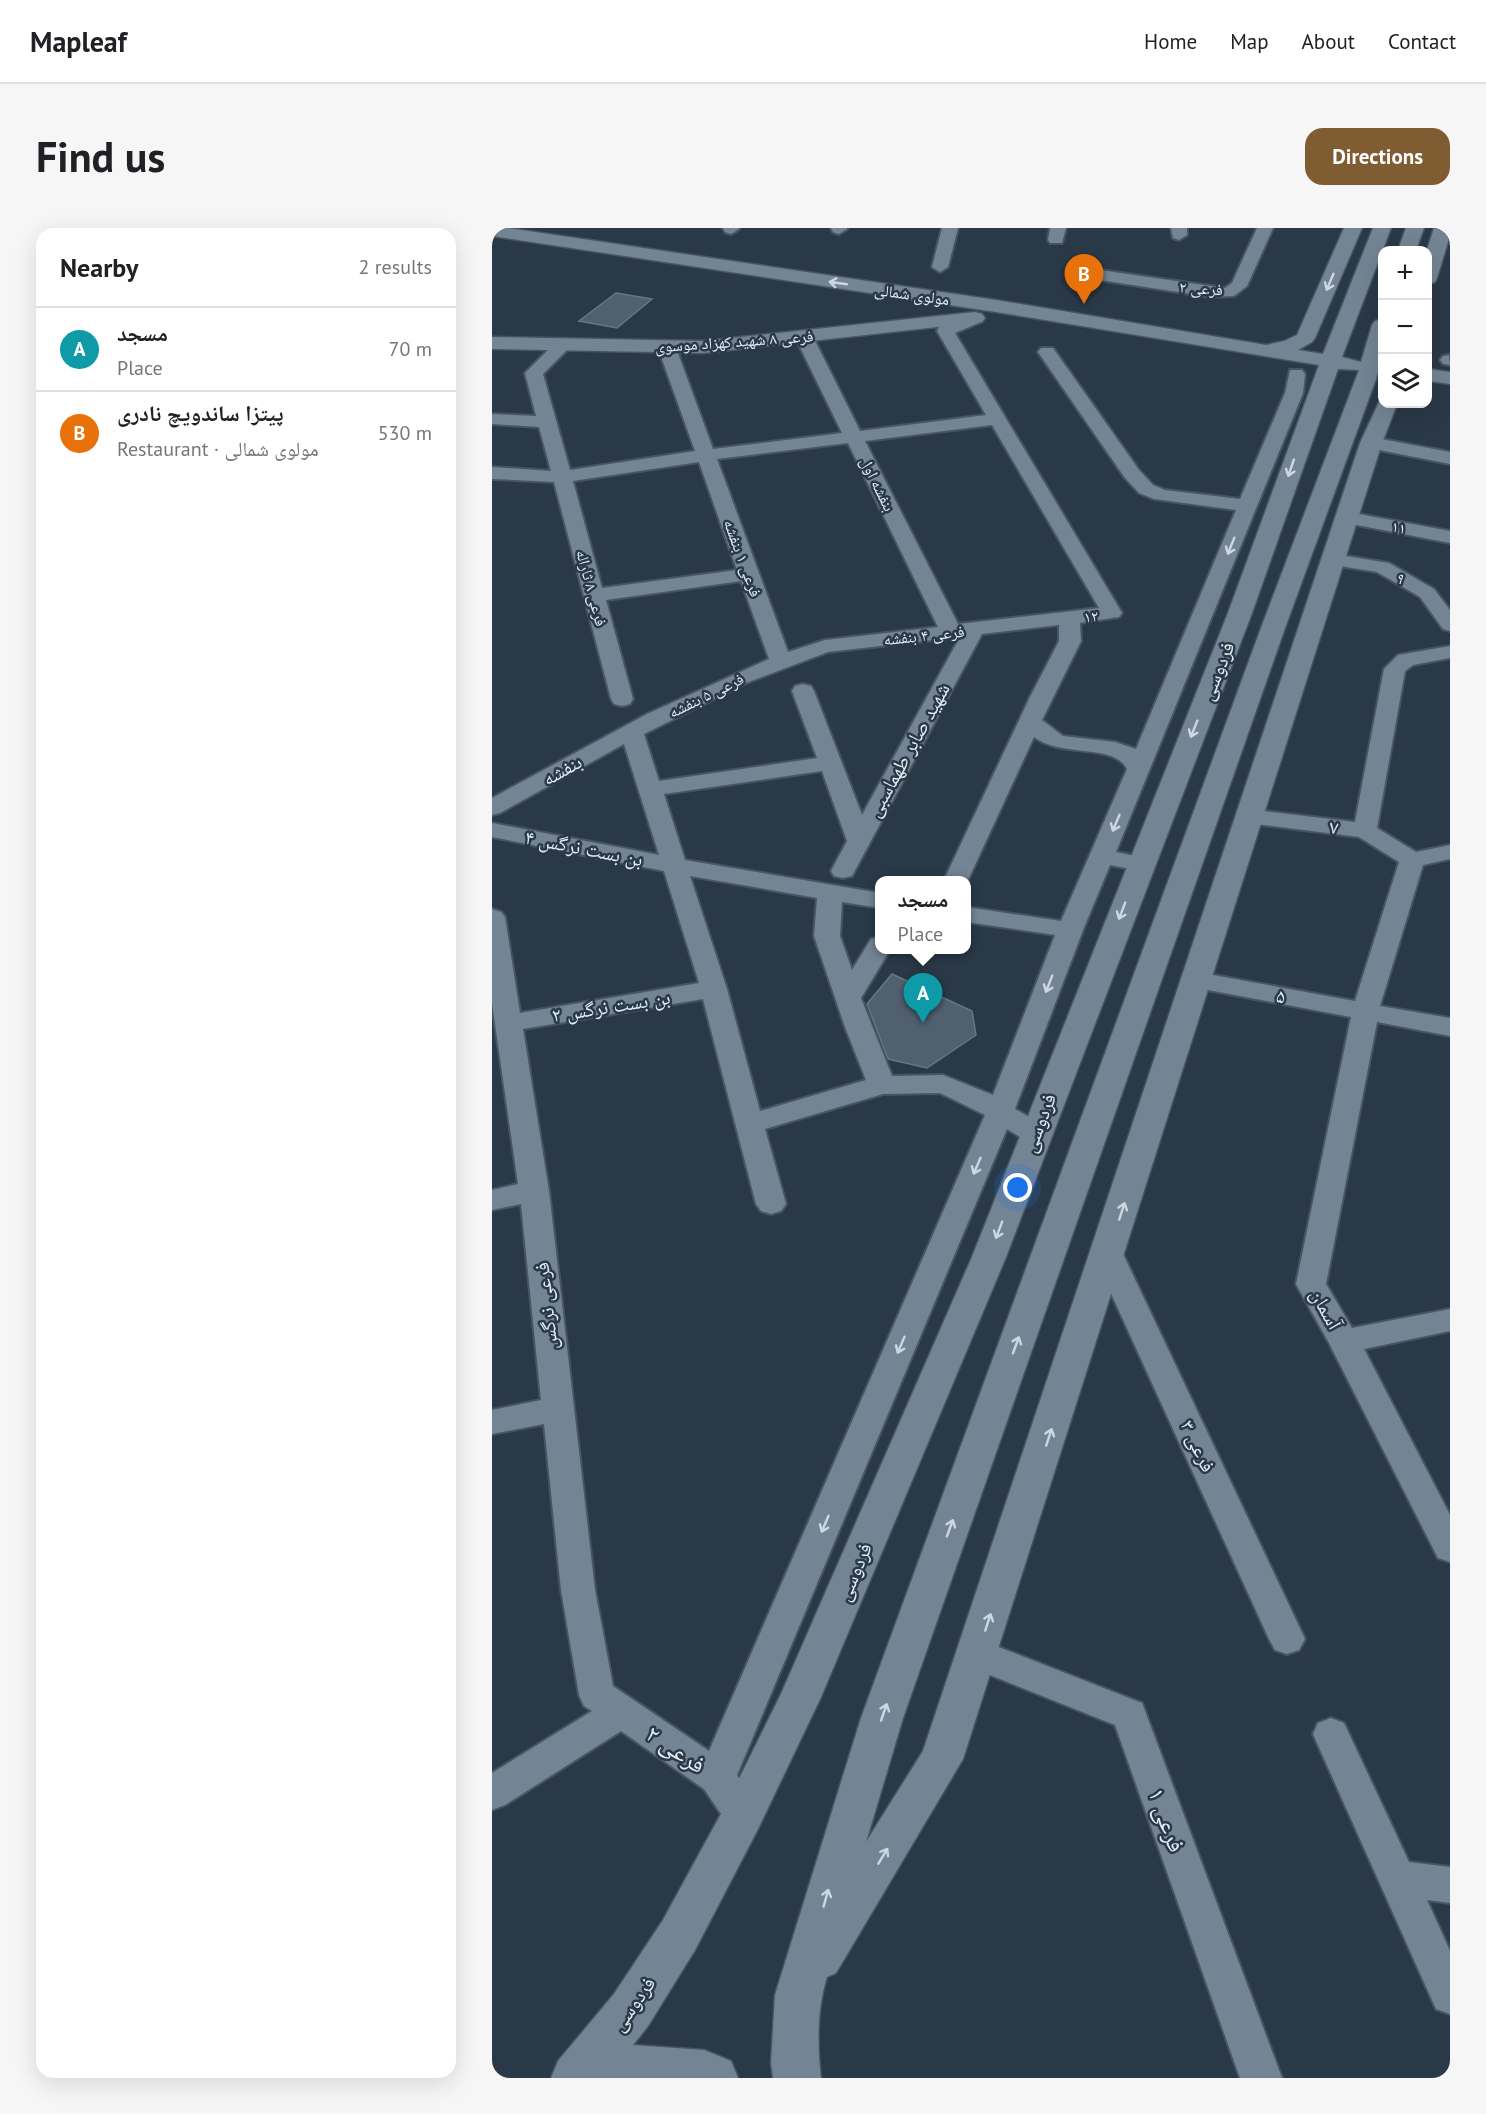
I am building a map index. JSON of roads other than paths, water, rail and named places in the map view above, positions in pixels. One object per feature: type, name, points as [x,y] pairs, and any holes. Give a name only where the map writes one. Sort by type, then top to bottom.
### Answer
[{"type":"street","points":[[940,267],[950,228]]},
{"type":"street","name":"فرعی ۲","points":[[1100,275],[1228,293],[1239,286],[1265,228]]},
{"type":"street","points":[[1251,350],[1283,348],[1305,338],[1353,228]]},
{"type":"street","name":"فردوسی","points":[[575,2078],[637,2001],[679,1935],[743,1815],[800,1697],[988,1257],[1240,613],[1304,430],[1318,376],[1377,257],[1382,228]]},
{"type":"street","points":[[1408,246],[1415,228]]},
{"type":"street","points":[[1432,265],[1443,228]]},
{"type":"street","name":"مولوی شمالی","points":[[506,231],[985,314]]},
{"type":"street","name":"مولوی شمالی","points":[[492,245],[1251,350],[1318,376]]},
{"type":"street","points":[[492,472],[562,477],[706,455],[998,418],[945,331],[985,314]]},
{"type":"street","name":"فرعی ۸ شهید کهزاد موسوی","points":[[492,343],[565,343],[667,348],[804,337],[985,314]]},
{"type":"street","name":"مولوی شمالی","points":[[1037,320],[1275,365],[1318,376]]},
{"type":"street","name":"بنفشه اول","points":[[804,337],[854,436],[963,631]]},
{"type":"street","name":"فرعی ۸ ثاراله","points":[[565,343],[534,373],[622,699]]},
{"type":"street","name":"فرعی ۱ بنفشه","points":[[667,348],[780,660]]},
{"type":"street","points":[[1047,352],[1132,474],[1146,489],[1161,495],[1247,506]]},
{"type":"street","points":[[798,1995],[942,1759],[1197,980],[1248,816],[1348,518],[1358,438],[1377,380],[1380,354]]},
{"type":"street","points":[[1275,365],[1318,376],[1377,380]]},
{"type":"street","points":[[717,1777],[1000,1112],[1070,930],[1294,393],[1318,376]]},
{"type":"street","name":"۱۲","points":[[998,418],[1112,613],[1069,618]]},
{"type":"street","points":[[495,425],[548,422]]},
{"type":"street","points":[[1304,430],[1313,426],[1328,426],[1358,438],[1450,458]]},
{"type":"street","name":"فردوسی","points":[[797,2078],[795,2063],[798,1995],[882,1718],[1358,438]]},
{"type":"street","name":"۱۱","points":[[1348,518],[1450,537]]},
{"type":"street","name":"۹","points":[[1334,560],[1382,567],[1427,593],[1450,625]]},
{"type":"street","points":[[595,595],[749,574]]},
{"type":"street","points":[[958,876],[1070,641],[1069,618]]},
{"type":"street","name":"فرعی ۴ بنفشه","points":[[780,660],[825,646],[1069,618]]},
{"type":"street","name":"شهید صابر طهماسبی","points":[[836,882],[963,631]]},
{"type":"street","points":[[1365,831],[1395,669],[1406,660],[1450,652]]},
{"type":"street","name":"فرعی ۵ بنفشه","points":[[632,732],[724,684],[780,660]]},
{"type":"street","points":[[803,691],[859,840]]},
{"type":"street","points":[[1030,721],[1054,740],[1124,751],[1137,761],[1139,769]]},
{"type":"street","points":[[632,732],[714,989],[771,1204]]},
{"type":"street","name":"بنفشه","points":[[492,808],[632,732]]},
{"type":"street","points":[[651,789],[830,763]]},
{"type":"street","name":"۷","points":[[1248,816],[1365,831],[1412,860]]},
{"type":"street","name":"بن بست نرگس ۴","points":[[492,830],[676,866],[836,882],[875,898]]},
{"type":"street","points":[[1412,860],[1450,852]]},
{"type":"street","points":[[1102,856],[1141,864]]},
{"type":"street","name":"آسمان","points":[[1412,860],[1365,1013],[1311,1284],[1344,1341],[1450,1548]]},
{"type":"street","points":[[836,882],[828,936],[848,998],[882,1085]]},
{"type":"street","points":[[971,915],[1070,930]]},
{"type":"street","name":"فرعی نرگس","points":[[492,917],[534,1191],[578,1590],[609,1704]]},
{"type":"street","points":[[848,998],[875,952]]},
{"type":"street","name":"۵","points":[[1197,980],[1450,1027]]},
{"type":"street","name":"بن بست نرگس ۲","points":[[508,1023],[714,989]]},
{"type":"street","points":[[750,1124],[882,1085],[943,1084],[978,1099],[1035,1133]]},
{"type":"street","points":[[492,1200],[534,1191]]},
{"type":"street","name":"فرعی ۳","points":[[1108,1254],[1287,1639]]},
{"type":"street","points":[[1344,1341],[1450,1320]]},
{"type":"street","points":[[492,1422],[557,1409]]},
{"type":"street","name":"فرعی ۱","points":[[978,1654],[1129,1714],[1261,2078]]},
{"type":"street","points":[[492,1793],[609,1704]]},
{"type":"street","name":"فرعی ۲","points":[[609,1704],[717,1777],[743,1815]]},
{"type":"street","points":[[1331,1734],[1450,1995]]},
{"type":"street","points":[[1398,1879],[1450,1885]]},
{"type":"street","points":[[585,2078],[639,2067],[704,2074],[714,2078]]},
{"type":"place","name":"پیتزا ساندویچ نادری","points":[[1084,304]]},
{"type":"place","name":"مسجد","points":[[923,1023]]}]
